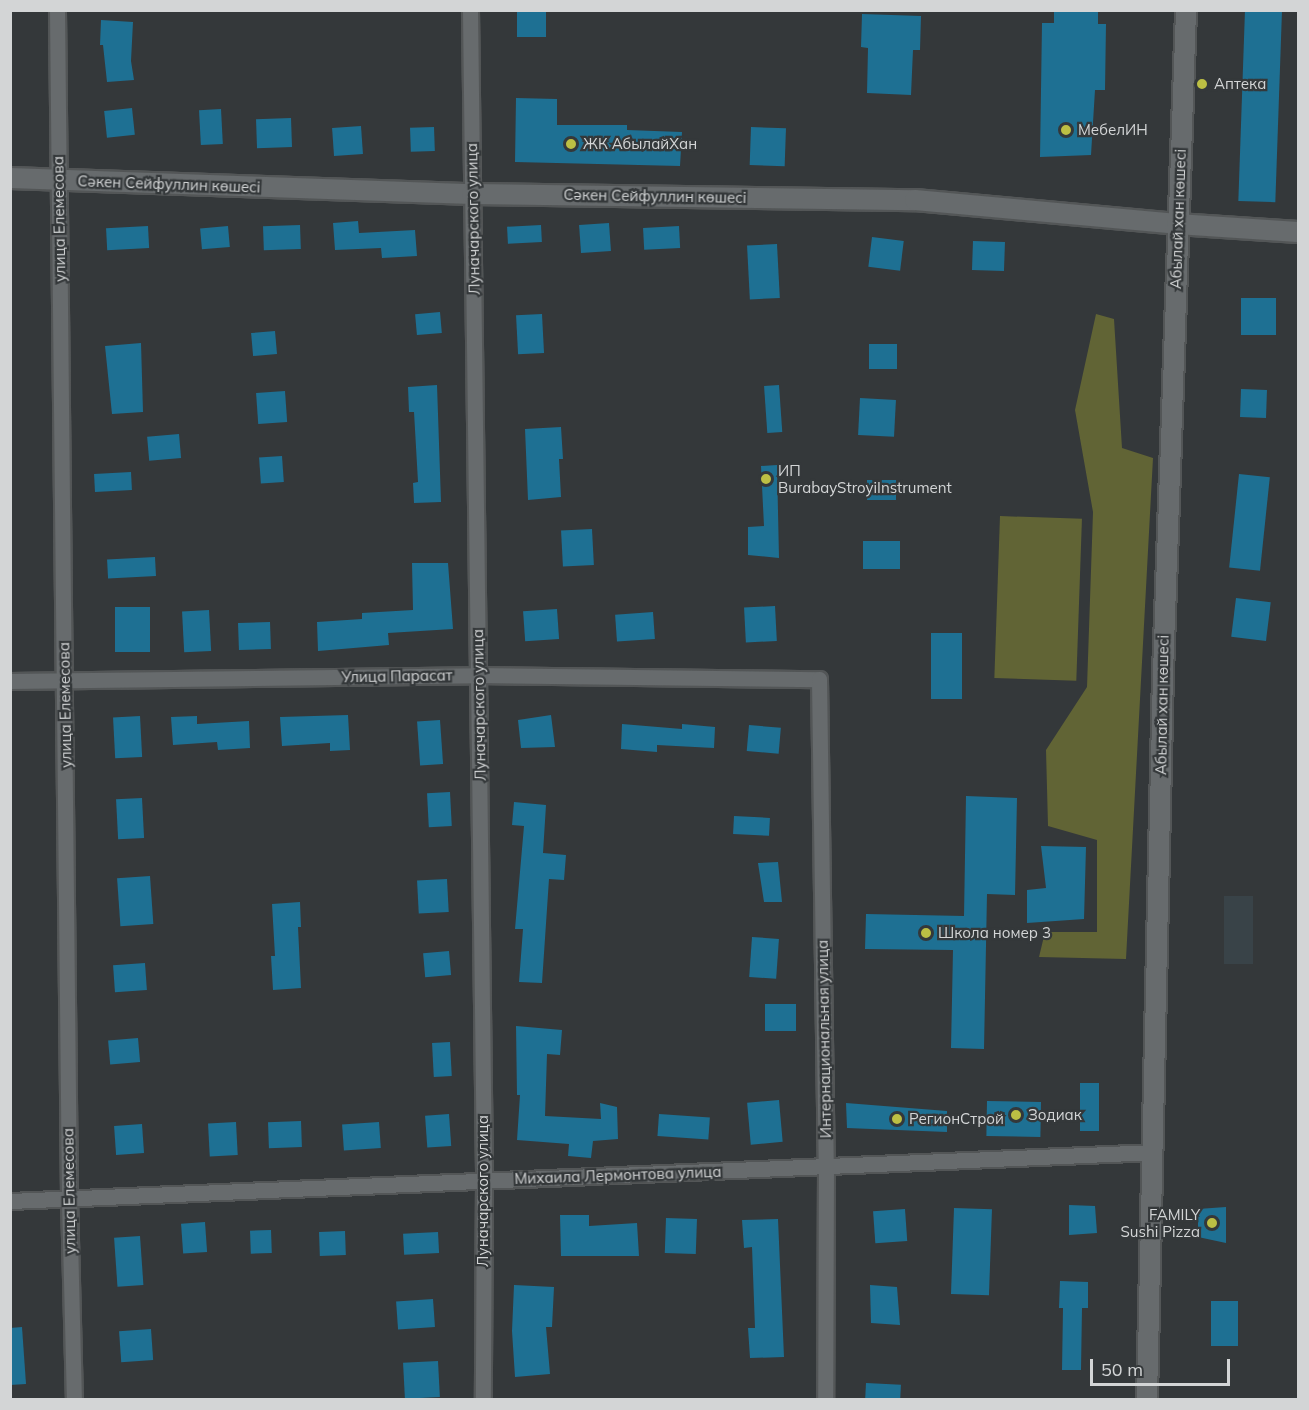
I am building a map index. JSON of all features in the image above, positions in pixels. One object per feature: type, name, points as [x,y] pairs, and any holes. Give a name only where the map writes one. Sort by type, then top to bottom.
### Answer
[{"type":"street","name":"улица Елемесова","points":[[57,10],[69,1198],[74,1400]]},
{"type":"street","name":"Луначарского улица","points":[[470,10],[484,1179],[483,1400]]},
{"type":"street","name":"Абылай хан көшесі","points":[[1147,1400],[1162,685],[1186,10]]},
{"type":"street","name":"Сәкен Сейфуллин көшесі","points":[[10,178],[472,194],[915,200],[1177,224],[1299,232]]},
{"type":"street","name":"Улица Парасат","points":[[10,681],[478,675],[819,679]]},
{"type":"street","name":"Интернациональная улица","points":[[819,679],[826,1167],[825,1400]]},
{"type":"street","name":"Михаила Лермонтова улица","points":[[10,1201],[1154,1152]]},
{"type":"shaded area","points":[[1224,896],[1253,896],[1253,964],[1224,964]]},
{"type":"green space","points":[[1096,314],[1114,319],[1122,448],[1153,458],[1126,959],[1039,957],[1045,932],[1097,932],[1097,840],[1048,826],[1046,750],[1087,687],[1093,512],[1075,410]]},
{"type":"green space","points":[[1000,516],[1082,519],[1076,681],[994,678]]},
{"type":"building","points":[[517,10],[546,10],[546,37],[517,37]]},
{"type":"building","points":[[1054,10],[1098,10],[1098,24],[1106,24],[1105,90],[1095,90],[1091,155],[1040,157],[1042,23],[1054,23]]},
{"type":"building","points":[[1245,10],[1282,11],[1275,202],[1238,201]]},
{"type":"building","points":[[862,14],[921,16],[920,50],[913,50],[911,95],[867,93],[868,48],[861,47]]},
{"type":"building","points":[[101,20],[133,22],[131,61],[134,80],[107,82],[103,45],[100,45]]},
{"type":"building","name":"ЖК АбылайХан","points":[[516,98],[557,99],[557,125],[627,125],[627,130],[682,132],[680,166],[515,162]]},
{"type":"building","points":[[132,108],[135,135],[107,138],[104,111]]},
{"type":"building","points":[[221,109],[223,144],[201,145],[199,110]]},
{"type":"building","points":[[291,118],[292,147],[257,148],[256,119]]},
{"type":"building","points":[[361,126],[363,154],[334,156],[332,128]]},
{"type":"building","points":[[434,127],[435,151],[411,152],[410,128]]},
{"type":"building","points":[[751,127],[786,128],[785,166],[750,165]]},
{"type":"building","points":[[358,221],[359,233],[415,230],[417,256],[382,258],[381,248],[335,250],[333,223]]},
{"type":"building","points":[[609,223],[611,251],[581,253],[579,225]]},
{"type":"building","points":[[300,225],[301,249],[264,250],[263,226]]},
{"type":"building","points":[[541,225],[542,242],[508,244],[507,227]]},
{"type":"building","points":[[148,226],[149,248],[107,250],[106,228]]},
{"type":"building","points":[[228,226],[230,247],[202,249],[200,228]]},
{"type":"building","points":[[679,226],[680,248],[644,250],[643,228]]},
{"type":"building","points":[[872,237],[904,241],[900,271],[868,267]]},
{"type":"building","points":[[973,241],[1005,242],[1004,271],[972,270]]},
{"type":"building","points":[[777,244],[780,298],[750,299],[747,246]]},
{"type":"building","points":[[1241,298],[1276,298],[1276,335],[1241,335]]},
{"type":"building","points":[[440,312],[442,333],[417,335],[415,314]]},
{"type":"building","points":[[542,314],[544,353],[518,354],[516,315]]},
{"type":"building","points":[[275,331],[277,354],[253,356],[251,333]]},
{"type":"building","points":[[141,343],[143,412],[112,414],[105,346]]},
{"type":"building","points":[[869,344],[897,344],[897,369],[869,369]]},
{"type":"building","points":[[437,385],[441,502],[414,503],[413,483],[418,482],[414,412],[409,412],[408,387]]},
{"type":"building","points":[[779,385],[782,432],[767,433],[764,386]]},
{"type":"building","points":[[1241,389],[1267,390],[1266,418],[1240,417]]},
{"type":"building","points":[[285,391],[287,422],[258,424],[256,393]]},
{"type":"building","points":[[860,398],[896,400],[894,437],[858,435]]},
{"type":"building","points":[[561,427],[563,459],[559,459],[561,497],[528,500],[525,429]]},
{"type":"building","points":[[179,434],[181,458],[149,461],[147,437]]},
{"type":"building","points":[[282,456],[284,482],[261,484],[259,458]]},
{"type":"building","points":[[777,465],[779,558],[748,555],[748,527],[764,526],[761,466]]},
{"type":"building","points":[[131,472],[132,490],[95,492],[94,474]]},
{"type":"building","points":[[1239,474],[1270,477],[1260,571],[1229,567]]},
{"type":"building","points":[[867,480],[896,480],[896,500],[867,500]]},
{"type":"building","points":[[592,529],[594,565],[563,567],[561,531]]},
{"type":"building","points":[[863,541],[900,541],[900,569],[863,569]]},
{"type":"building","points":[[155,557],[156,576],[108,578],[107,560]]},
{"type":"building","points":[[412,563],[448,563],[453,629],[388,633],[389,645],[318,651],[317,622],[362,619],[362,613],[413,610]]},
{"type":"building","points":[[1236,598],[1271,602],[1266,641],[1231,637]]},
{"type":"building","points":[[775,606],[777,641],[746,643],[744,608]]},
{"type":"building","points":[[115,607],[150,607],[150,652],[115,652]]},
{"type":"building","points":[[557,609],[559,639],[525,641],[523,611]]},
{"type":"building","points":[[209,610],[211,651],[184,652],[182,611]]},
{"type":"building","points":[[653,612],[655,639],[617,642],[615,615]]},
{"type":"building","points":[[270,622],[271,649],[239,650],[238,623]]},
{"type":"building","points":[[931,633],[962,633],[962,699],[931,699]]},
{"type":"building","points":[[348,715],[350,750],[330,751],[330,743],[282,746],[280,717]]},
{"type":"building","points":[[551,715],[555,747],[521,748],[518,720]]},
{"type":"building","points":[[140,716],[142,757],[115,758],[113,717]]},
{"type":"building","points":[[197,716],[197,724],[249,721],[250,748],[218,750],[217,742],[173,745],[171,717]]},
{"type":"building","points":[[440,720],[443,764],[420,765],[417,722]]},
{"type":"building","points":[[622,724],[682,729],[682,724],[715,727],[714,748],[657,745],[657,752],[621,749]]},
{"type":"building","points":[[749,725],[781,728],[779,754],[747,751]]},
{"type":"building","points":[[450,792],[452,826],[429,827],[427,793]]},
{"type":"building","name":"Школа номер 3","points":[[966,796],[1017,798],[1015,895],[987,894],[984,1049],[951,1048],[953,950],[865,949],[866,914],[964,916]]},
{"type":"building","points":[[142,798],[144,838],[118,839],[116,799]]},
{"type":"building","points":[[514,802],[546,805],[543,853],[566,855],[564,880],[549,879],[542,983],[519,982],[523,929],[515,929],[524,826],[512,825]]},
{"type":"building","points":[[734,816],[770,818],[769,836],[733,834]]},
{"type":"building","points":[[1041,846],[1086,847],[1084,919],[1027,923],[1027,890],[1046,888]]},
{"type":"building","points":[[778,862],[782,902],[764,902],[758,863]]},
{"type":"building","points":[[150,876],[153,924],[120,926],[117,878]]},
{"type":"building","points":[[447,879],[449,912],[419,914],[417,881]]},
{"type":"building","points":[[300,902],[301,927],[298,927],[301,988],[273,990],[271,956],[275,956],[272,904]]},
{"type":"building","points":[[752,937],[779,939],[776,979],[749,977]]},
{"type":"building","points":[[449,951],[451,975],[425,977],[423,953]]},
{"type":"building","points":[[145,963],[147,990],[115,992],[113,965]]},
{"type":"building","points":[[765,1004],[796,1004],[796,1031],[765,1031]]},
{"type":"building","points":[[516,1026],[562,1030],[560,1055],[547,1054],[545,1116],[601,1119],[600,1103],[617,1107],[618,1139],[593,1141],[591,1158],[568,1156],[569,1144],[517,1140],[520,1095],[517,1095]]},
{"type":"building","points":[[138,1038],[140,1062],[110,1065],[108,1041]]},
{"type":"building","points":[[450,1042],[452,1076],[434,1077],[432,1043]]},
{"type":"building","points":[[1080,1083],[1099,1083],[1099,1131],[1080,1131]]},
{"type":"building","points":[[779,1100],[783,1142],[751,1145],[747,1103]]},
{"type":"building","points":[[987,1101],[1041,1102],[1040,1137],[986,1136]]},
{"type":"building","name":"РегионСтрой","points":[[846,1103],[947,1111],[947,1132],[847,1128]]},
{"type":"building","points":[[449,1114],[451,1146],[427,1148],[425,1116]]},
{"type":"building","points":[[659,1114],[710,1118],[708,1140],[657,1136]]},
{"type":"building","points":[[301,1121],[302,1147],[269,1148],[268,1122]]},
{"type":"building","points":[[236,1122],[238,1155],[210,1156],[208,1123]]},
{"type":"building","points":[[379,1122],[381,1148],[344,1151],[342,1125]]},
{"type":"building","points":[[142,1124],[144,1153],[116,1155],[114,1126]]},
{"type":"building","points":[[1069,1205],[1095,1206],[1097,1233],[1069,1235]]},
{"type":"building","name":"FAMILY Sushi Pizza","points":[[1226,1207],[1226,1243],[1198,1237],[1198,1209]]},
{"type":"building","points":[[954,1208],[992,1209],[989,1295],[951,1294]]},
{"type":"building","points":[[905,1209],[907,1241],[875,1243],[873,1211]]},
{"type":"building","points":[[560,1215],[589,1215],[589,1226],[637,1223],[639,1256],[561,1256]]},
{"type":"building","points":[[666,1218],[697,1219],[696,1254],[665,1253]]},
{"type":"building","points":[[778,1219],[784,1357],[750,1358],[748,1328],[755,1328],[752,1247],[744,1248],[742,1220]]},
{"type":"building","points":[[205,1222],[207,1252],[183,1254],[181,1224]]},
{"type":"building","points":[[271,1230],[272,1253],[251,1254],[250,1231]]},
{"type":"building","points":[[345,1231],[346,1255],[320,1256],[319,1232]]},
{"type":"building","points":[[438,1232],[439,1253],[404,1255],[403,1234]]},
{"type":"building","points":[[140,1236],[143,1285],[117,1287],[114,1238]]},
{"type":"building","points":[[1060,1281],[1088,1282],[1088,1308],[1082,1308],[1081,1370],[1062,1370],[1063,1308],[1059,1308]]},
{"type":"building","points":[[514,1285],[554,1287],[552,1327],[546,1327],[550,1374],[515,1377],[512,1331]]},
{"type":"building","points":[[870,1285],[897,1287],[900,1325],[871,1323]]},
{"type":"building","points":[[433,1299],[435,1327],[398,1330],[396,1302]]},
{"type":"building","points":[[1211,1301],[1238,1301],[1238,1346],[1211,1346]]},
{"type":"building","points":[[22,1327],[26,1384],[10,1385],[10,1328]]},
{"type":"building","points":[[151,1329],[153,1360],[121,1362],[119,1331]]},
{"type":"building","points":[[438,1361],[440,1397],[405,1399],[403,1363]]},
{"type":"building","points":[[866,1383],[901,1385],[900,1400],[865,1400]]},
{"type":"place","name":"Аптека","points":[[1202,84]]},
{"type":"place","name":"МебелИН","points":[[1066,130]]},
{"type":"place","name":"ЖК АбылайХан","points":[[571,144]]},
{"type":"place","name":"ИП BurabayStroyiInstrument","points":[[766,479]]},
{"type":"place","name":"Школа номер 3","points":[[926,933]]},
{"type":"place","name":"Зодиак","points":[[1016,1115]]},
{"type":"place","name":"РегионСтрой","points":[[897,1119]]},
{"type":"place","name":"FAMILY Sushi Pizza","points":[[1212,1223]]}]
